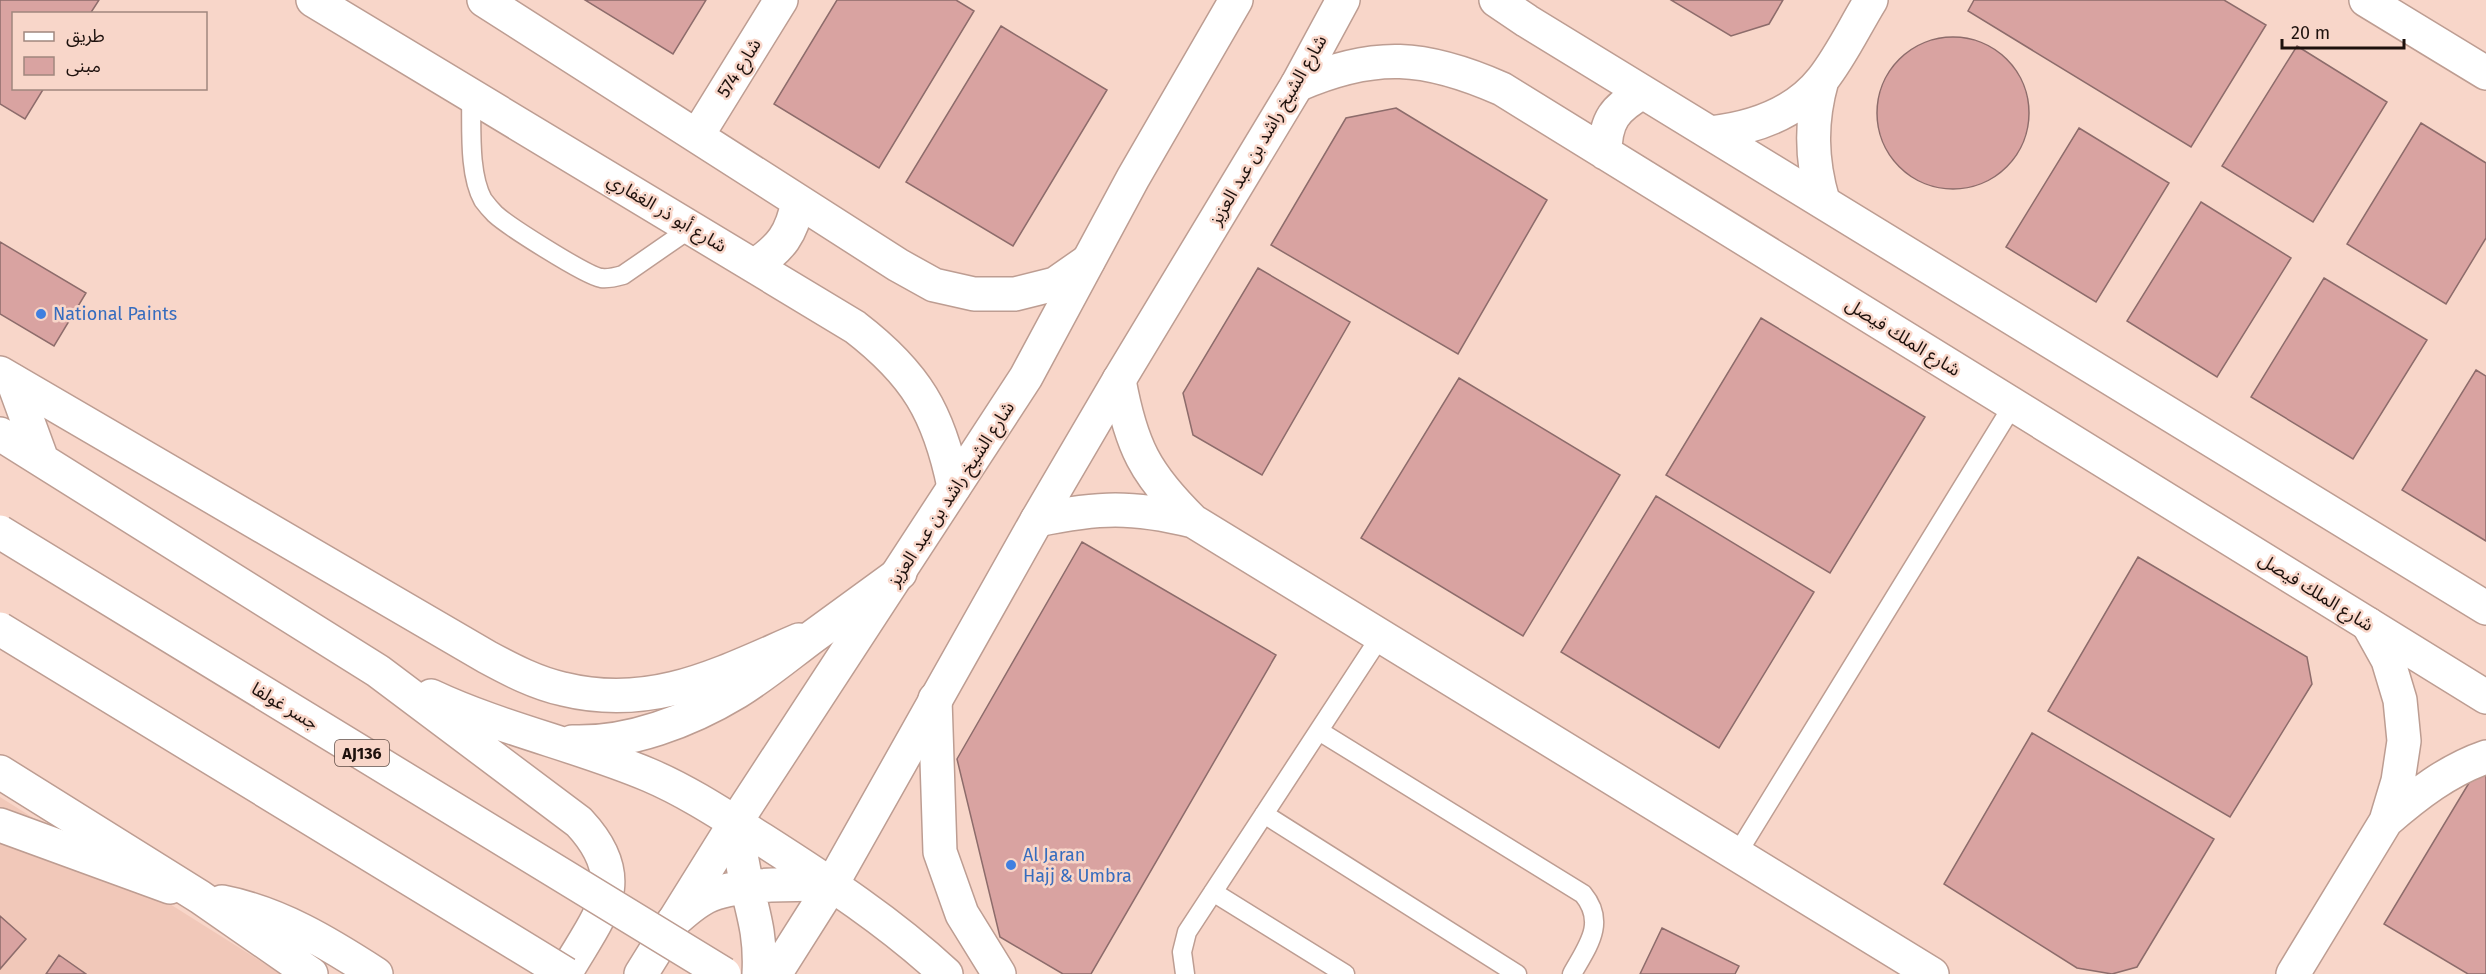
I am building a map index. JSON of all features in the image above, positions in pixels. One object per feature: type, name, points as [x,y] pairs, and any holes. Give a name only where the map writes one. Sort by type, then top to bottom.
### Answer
[{"type":"street","name":"شارع أبو ذر الغفاري","points":[[313,0],[855,327],[886,351],[912,381],[932,414],[946,450],[954,487]]},
{"type":"street","points":[[484,0],[897,266],[934,285],[974,294],[1014,294],[1055,284],[1088,261]]},
{"type":"street","name":"شارع 574","points":[[697,136],[781,0]]},
{"type":"street","name":"شارع الشيخ راشد بن عبد العزيز","points":[[641,974],[735,823],[1026,377],[1145,157],[1236,0]]},
{"type":"street","name":"شارع الشيخ راشد بن عبد العزيز","points":[[775,974],[832,884],[1037,520],[1297,86],[1343,0]]},
{"type":"street","points":[[1496,0],[1642,92],[2486,608]]},
{"type":"street","points":[[1711,133],[1760,123],[1804,98],[1822,80],[1871,0]]},
{"type":"street","points":[[2366,0],[2486,73]]},
{"type":"street","name":"شارع الملك فيصل","points":[[1297,86],[1329,71],[1364,63],[1400,61],[1435,64],[1470,75],[1502,89],[2486,697]]},
{"type":"street","points":[[1822,80],[1815,104],[1812,129],[1816,178],[1823,201]]},
{"type":"street","points":[[1605,153],[1608,123],[1616,110],[1642,92]]},
{"type":"street","points":[[754,266],[772,253],[785,238],[794,220],[798,201]]},
{"type":"street","points":[[6,377],[42,460]]},
{"type":"street","points":[[6,377],[487,657],[524,676],[562,689],[603,696],[644,696],[685,687],[823,629]]},
{"type":"street","points":[[1119,380],[1126,420],[1142,458],[1164,493],[1193,521],[1932,974]]},
{"type":"street","points":[[0,434],[378,671],[579,822],[590,834],[605,863],[608,887],[605,904],[565,974],[0,629]]},
{"type":"street","points":[[1037,520],[1116,508],[1155,512],[1193,521]]},
{"type":"street","name":"جسر غولفا","points":[[0,532],[724,974]]},
{"type":"street","points":[[554,742],[583,742],[642,733],[698,713],[739,691],[900,573]]},
{"type":"street","points":[[2293,974],[2386,821],[2398,781],[2404,741],[2400,699],[2388,660],[2368,624]]},
{"type":"street","points":[[378,671],[492,722],[649,775],[680,789],[832,884],[879,918],[946,974]]},
{"type":"street","points":[[935,699],[940,852],[962,914],[999,974]]},
{"type":"street","points":[[2386,821],[2415,796],[2446,775],[2486,757]]},
{"type":"street","points":[[0,772],[200,897],[311,974]]},
{"type":"street","points":[[735,823],[757,924],[759,974]]},
{"type":"street","points":[[0,825],[200,897],[235,904],[270,915],[304,930],[376,974]]},
{"type":"street","points":[[673,922],[707,896],[727,890],[832,884]]},
{"type":"street","points":[[233,920],[279,974]]},
{"type":"lane","points":[[471,95],[474,164],[477,183],[483,199],[501,219],[588,273],[600,278],[623,275],[691,228]]},
{"type":"lane","points":[[1737,855],[2013,405]]},
{"type":"lane","points":[[1185,974],[1182,952],[1187,932],[1380,636]]},
{"type":"lane","points":[[1319,731],[1583,894],[1594,914],[1594,927],[1591,938],[1572,974]]},
{"type":"lane","points":[[1264,814],[1517,974]]},
{"type":"lane","points":[[1213,892],[1346,974]]},
{"type":"shaded area","points":[[0,797],[281,974],[0,974]]},
{"type":"building","points":[[0,0],[99,0],[91,12],[12,12],[12,90],[43,90],[25,119],[0,104]]},
{"type":"building","points":[[585,0],[706,0],[673,54]]},
{"type":"building","points":[[837,0],[956,0],[974,11],[879,168],[774,104]]},
{"type":"building","points":[[1671,0],[1783,0],[1769,24],[1731,36]]},
{"type":"building","points":[[1974,0],[2224,0],[2266,25],[2191,147],[1968,11]]},
{"type":"building","points":[[1001,26],[1107,90],[1013,246],[906,182]]},
{"type":"building","points":[[1953,37],[1982,43],[1995,50],[2006,60],[2016,71],[2023,84],[2029,113],[2023,142],[2016,155],[2006,166],[1995,176],[1982,183],[1953,189],[1924,183],[1911,176],[1900,166],[1890,155],[1883,142],[1877,113],[1883,84],[1890,71],[1900,60],[1911,50],[1924,43]]},
{"type":"building","points":[[2297,46],[2387,102],[2313,222],[2222,166]]},
{"type":"building","points":[[1396,108],[1547,200],[1458,354],[1271,245],[1346,118]]},
{"type":"building","points":[[2421,123],[2486,163],[2486,238],[2446,304],[2347,244]]},
{"type":"building","points":[[2079,128],[2169,183],[2096,302],[2006,247]]},
{"type":"building","points":[[2201,202],[2291,258],[2217,377],[2127,321]]},
{"type":"building","points":[[0,242],[86,293],[54,346],[0,314]]},
{"type":"building","points":[[1258,268],[1350,322],[1262,475],[1193,435],[1183,393]]},
{"type":"building","points":[[2324,278],[2427,340],[2353,459],[2251,397]]},
{"type":"building","points":[[1761,318],[1925,417],[1830,573],[1666,475]]},
{"type":"building","points":[[2476,370],[2486,376],[2486,541],[2402,490]]},
{"type":"building","points":[[1459,378],[1620,475],[1523,636],[1361,538]]},
{"type":"building","points":[[1656,496],[1814,592],[1719,748],[1561,652]]},
{"type":"building","points":[[1082,542],[1276,655],[1091,974],[1063,974],[1000,937],[957,759]]},
{"type":"building","points":[[2138,557],[2307,657],[2312,684],[2230,817],[2048,711]]},
{"type":"building","points":[[2032,733],[2214,839],[2137,967],[2112,974],[2077,968],[1944,884]]},
{"type":"building","points":[[2481,763],[2486,765],[2486,974],[2468,974],[2384,924]]},
{"type":"building","points":[[0,916],[26,939],[0,969]]},
{"type":"building","points":[[1662,928],[1739,966],[1735,974],[1640,974]]},
{"type":"building","points":[[59,955],[86,974],[46,974]]},
{"type":"place","name":"National Paints","points":[[41,314]]},
{"type":"place","name":"Al Jaran Hajj & Umbra","points":[[1011,865]]}]
